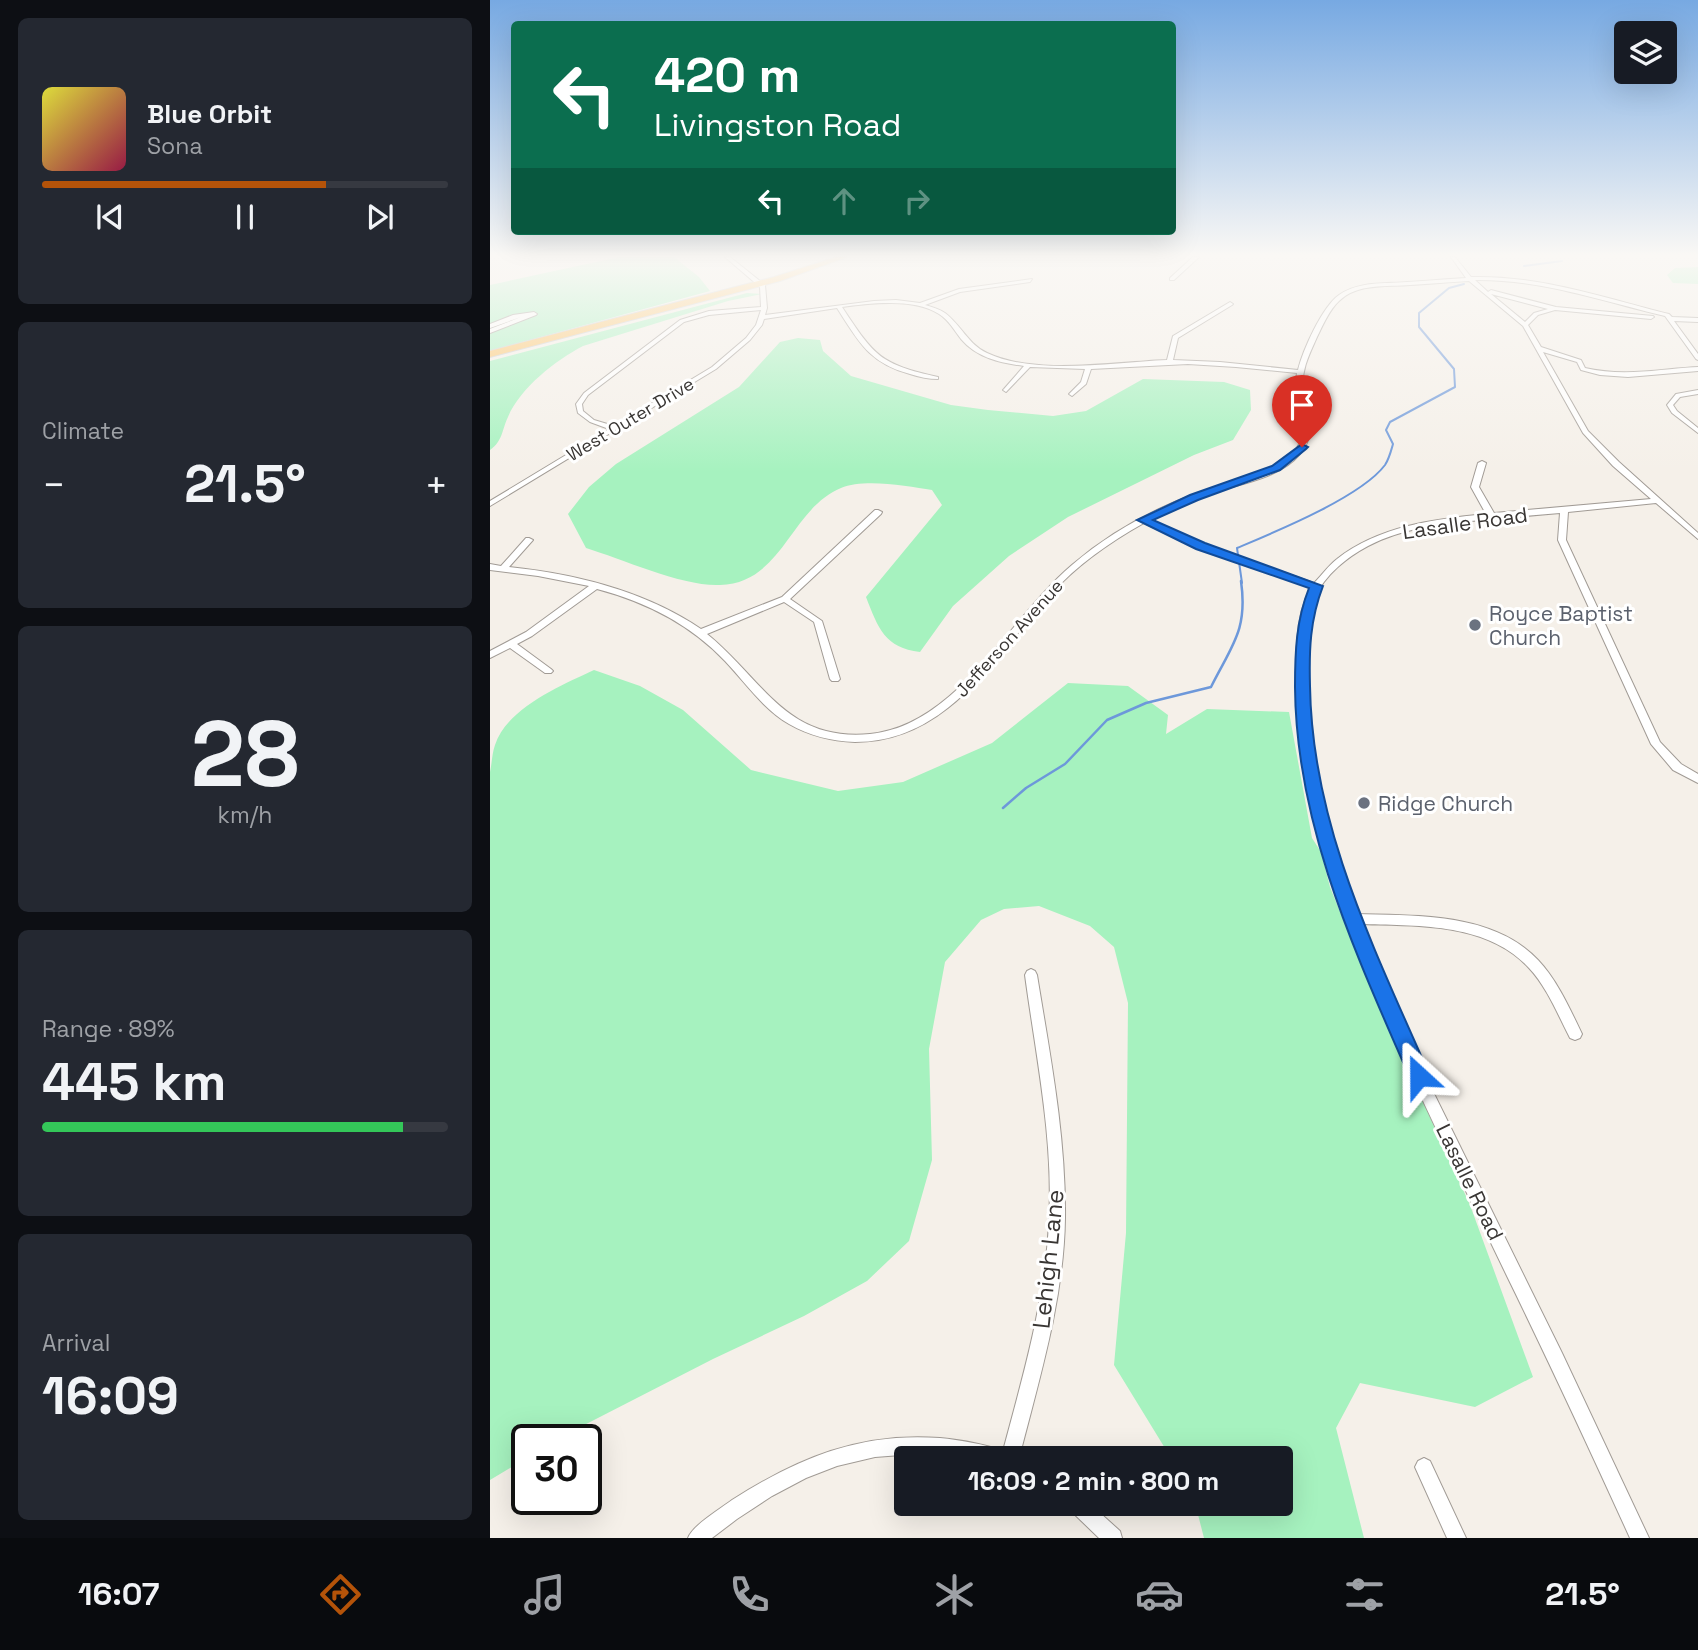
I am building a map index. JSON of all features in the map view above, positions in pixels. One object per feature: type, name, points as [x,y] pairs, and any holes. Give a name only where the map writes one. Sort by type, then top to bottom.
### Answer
[{"type":"highway","points":[[490,354],[588,329]]},
{"type":"highway","points":[[490,359],[599,329]]},
{"type":"street","points":[[615,428],[590,420],[580,412],[579,404],[586,394],[672,329]]},
{"type":"street","name":"West Outer Drive","points":[[490,503],[730,357],[755,329]]},
{"type":"street","points":[[855,329],[875,359],[898,370],[936,378]]},
{"type":"street","points":[[956,329],[966,342],[981,353],[1029,366],[1170,362],[1224,364],[1300,372],[1322,329]]},
{"type":"street","points":[[1170,362],[1171,345],[1175,337],[1189,329]]},
{"type":"street","points":[[1528,329],[1541,349],[1563,396],[1586,432],[1698,537]]},
{"type":"street","points":[[1679,329],[1698,358]]},
{"type":"street","points":[[1541,349],[1579,361],[1583,369],[1609,375],[1643,376],[1672,370],[1698,369]]},
{"type":"street","points":[[1006,390],[1029,366]]},
{"type":"street","points":[[1072,394],[1084,383],[1088,366]]},
{"type":"street","name":"Jefferson Avenue","points":[[490,567],[594,587],[658,608],[700,633],[791,724],[832,737],[885,736],[913,728],[947,706],[1060,579],[1095,550],[1143,520],[1194,497],[1268,472],[1294,456],[1306,441],[1309,427],[1300,391],[1300,372]]},
{"type":"street","points":[[1698,392],[1678,395],[1670,405],[1674,412],[1698,431]]},
{"type":"street","points":[[1482,463],[1475,486],[1492,517]]},
{"type":"street","name":"Lasalle Road","points":[[1640,1538],[1427,1094],[1351,919],[1321,825],[1303,720],[1303,633],[1308,607],[1316,586],[1340,560],[1374,540],[1432,524],[1657,500]]},
{"type":"street","points":[[1564,510],[1562,540],[1638,709],[1661,751],[1677,767],[1698,779]]},
{"type":"street","points":[[700,633],[785,598],[877,512]]},
{"type":"street","points":[[1143,520],[1200,546],[1316,586]]},
{"type":"street","points":[[503,568],[529,540]]},
{"type":"street","points":[[490,656],[512,645],[594,587]]},
{"type":"street","points":[[785,598],[818,621],[835,679]]},
{"type":"street","points":[[512,645],[548,671]]},
{"type":"street","points":[[1351,919],[1464,929],[1502,939],[1535,965],[1576,1034]]},
{"type":"street","name":"Lehigh Lane","points":[[1013,1446],[1046,1308],[1057,1200],[1049,1108],[1031,975]]},
{"type":"street","points":[[697,1538],[754,1495],[840,1454],[891,1445],[921,1443],[949,1446]]},
{"type":"street","points":[[1424,1467],[1457,1538]]},
{"type":"street","points":[[1089,1516],[1113,1538]]},
{"type":"green space","points":[[490,329],[571,329],[490,351]]},
{"type":"green space","points":[[612,329],[639,329],[583,346],[551,367],[521,396],[508,417],[500,439],[490,450],[490,361]]},
{"type":"green space","points":[[798,338],[820,340],[823,351],[851,376],[951,405],[1053,416],[1086,411],[1143,379],[1224,382],[1250,390],[1251,410],[1233,440],[1194,455],[1068,517],[1009,556],[953,606],[920,652],[898,646],[884,635],[866,597],[942,505],[932,490],[874,483],[841,488],[824,498],[809,512],[773,559],[758,572],[741,581],[720,585],[689,582],[586,548],[568,514],[589,487],[616,464],[739,387],[780,342]]},
{"type":"green space","points":[[594,670],[640,686],[683,710],[751,770],[838,791],[903,782],[992,743],[1068,683],[1128,686],[1168,715],[1166,734],[1207,709],[1289,712],[1312,838],[1321,852],[1330,887],[1368,981],[1470,1205],[1533,1377],[1475,1407],[1360,1383],[1336,1428],[1364,1538],[1204,1538],[1198,1516],[1293,1516],[1293,1446],[1164,1446],[1114,1365],[1126,1233],[1128,1003],[1114,947],[1090,926],[1039,906],[1004,909],[981,920],[945,962],[929,1049],[932,1160],[909,1241],[867,1281],[804,1316],[586,1424],[511,1424],[511,1468],[490,1480],[490,772],[495,745],[511,720],[537,699]]},
{"type":"waterway","points":[[1242,583],[1237,548],[1316,512],[1357,489],[1373,477],[1388,460],[1393,444],[1386,430],[1390,422],[1455,387],[1454,369],[1420,329]]},
{"type":"waterway","points":[[1003,808],[1026,788],[1065,764],[1107,720],[1146,703],[1211,687],[1237,637],[1242,612],[1241,581]]},
{"type":"place","name":"Royce Baptist Church","points":[[1475,625]]},
{"type":"place","name":"Ridge Church","points":[[1364,803]]},
{"type":"route","points":[[1302,447],[1276,468],[1194,497],[1143,520],[1200,546],[1316,586],[1305,615],[1303,633],[1303,720],[1308,763],[1321,825],[1365,956],[1419,1076]]}]
